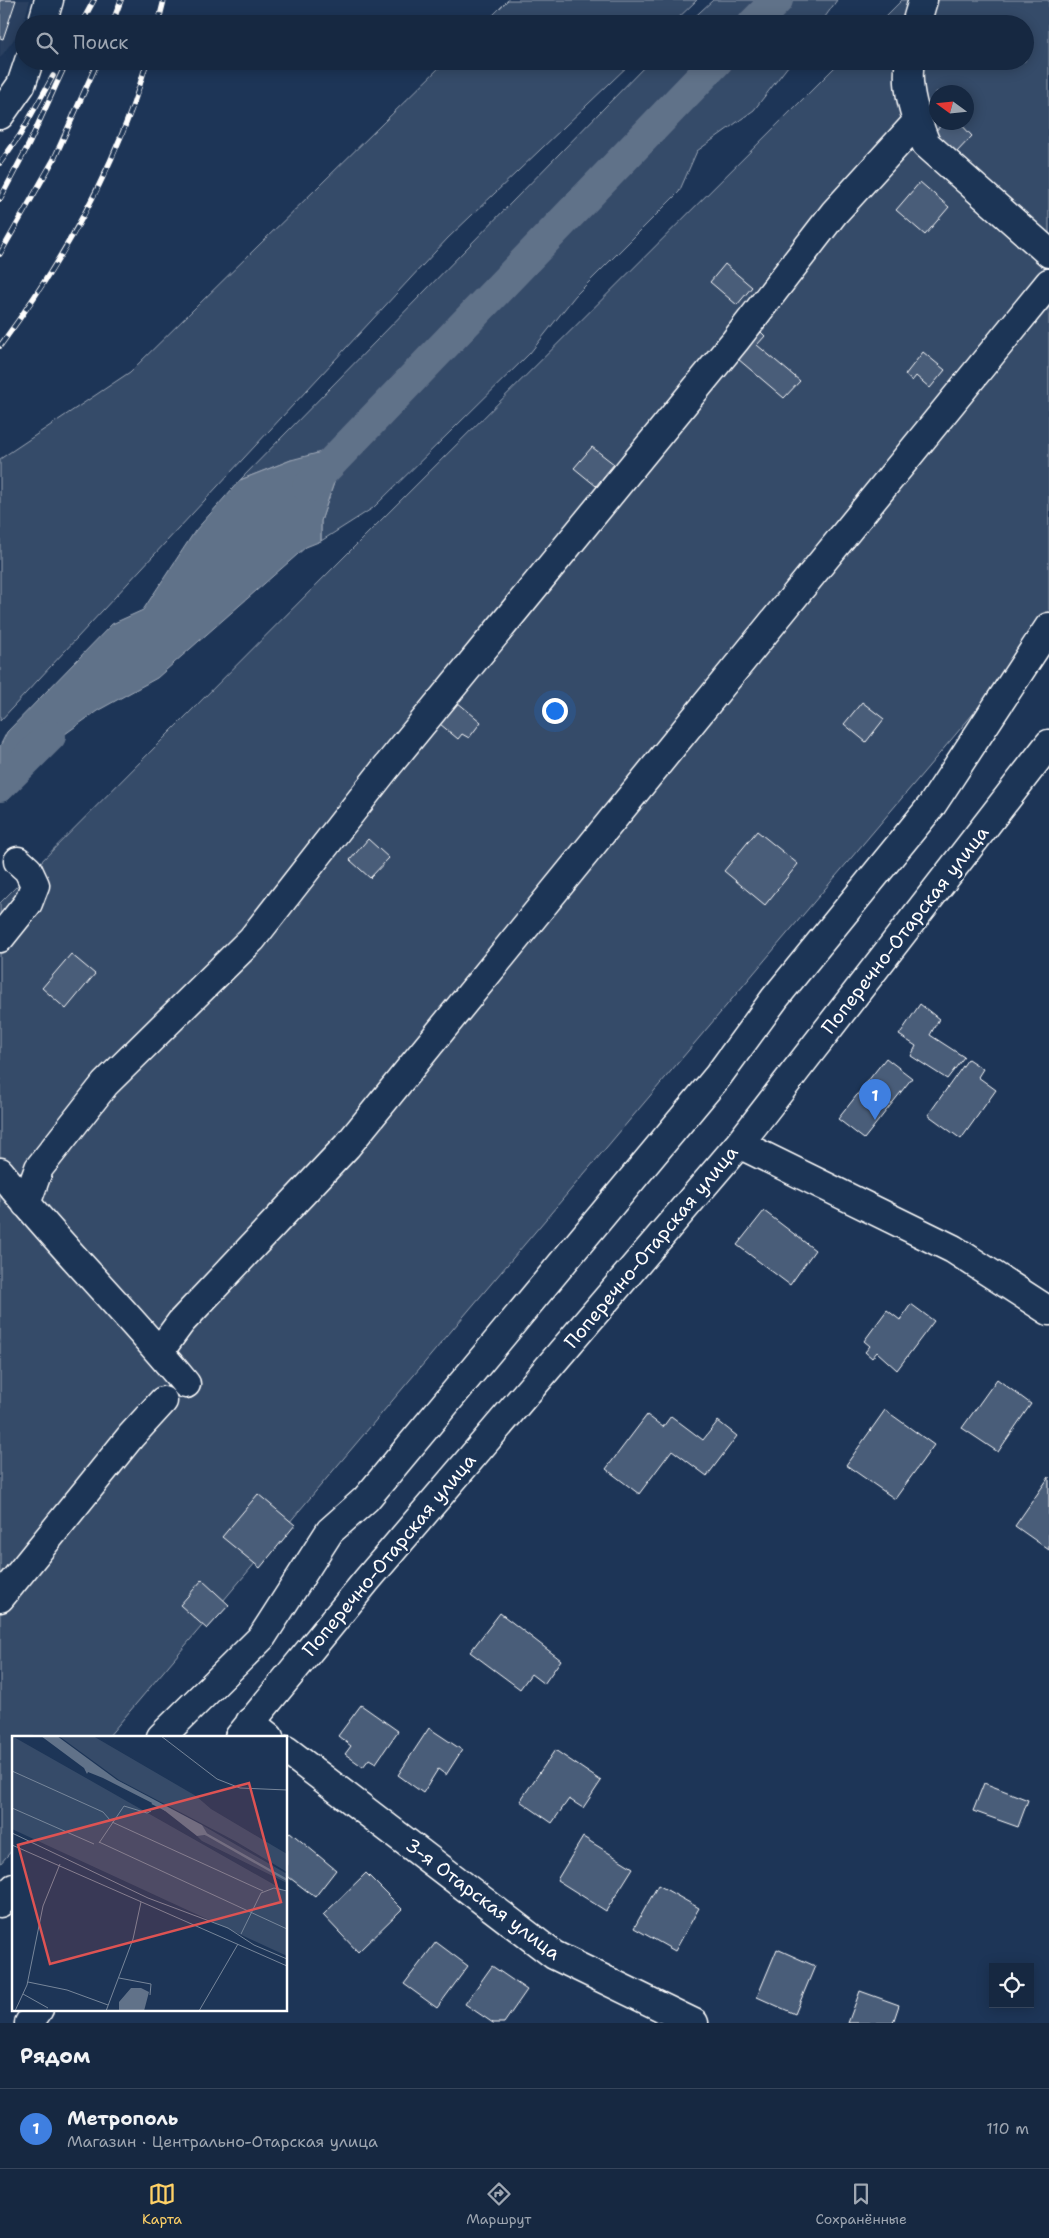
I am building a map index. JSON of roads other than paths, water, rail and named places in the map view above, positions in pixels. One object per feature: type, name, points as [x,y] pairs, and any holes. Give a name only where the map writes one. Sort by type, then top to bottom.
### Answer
[{"type":"street","points":[[45,15],[50,0]]},
{"type":"street","points":[[919,15],[923,0]]},
{"type":"street","points":[[0,115],[21,85],[26,70]]},
{"type":"street","points":[[908,70],[907,74],[917,122],[926,144],[1049,253]]},
{"type":"street","points":[[26,1204],[39,1168],[105,1084],[252,939],[391,761],[735,341],[834,213],[917,122]]},
{"type":"street","points":[[159,1352],[181,1322],[347,1146],[1049,283]]},
{"type":"street","points":[[162,1736],[262,1637],[330,1531],[366,1499],[718,1076],[775,998],[932,805],[1049,627]]},
{"type":"street","name":"Поперечно-Отарская улица","points":[[253,1732],[367,1580],[739,1144],[1049,744]]},
{"type":"street","points":[[0,938],[28,903],[35,885],[28,870],[18,861]]},
{"type":"street","points":[[739,1144],[953,1249],[1049,1311]]},
{"type":"street","points":[[0,1172],[26,1204],[186,1384]]},
{"type":"street","points":[[0,1598],[131,1436],[163,1401]]},
{"type":"street","name":"3-я Отарская улица","points":[[288,1752],[554,1955],[694,2023]]},
{"type":"street","points":[[0,1903],[12,1890]]},
{"type":"street","points":[[29,2023],[38,2010]]},
{"type":"waterway","points":[[762,15],[777,0]]},
{"type":"waterway","points":[[308,487],[708,70]]},
{"type":"waterway","points":[[0,786],[50,736]]},
{"type":"railway","points":[[86,15],[94,0]]},
{"type":"railway","points":[[115,15],[121,0]]},
{"type":"railway","points":[[160,15],[164,0]]},
{"type":"railway","points":[[0,199],[29,144],[63,70]]},
{"type":"railway","points":[[0,254],[54,159],[94,70]]},
{"type":"railway","points":[[0,346],[46,279],[87,210],[121,137],[144,70]]},
{"type":"railway","points":[[0,163],[20,135],[53,76]]},
{"type":"place","name":"Метрополь","points":[[875,1120]]}]
